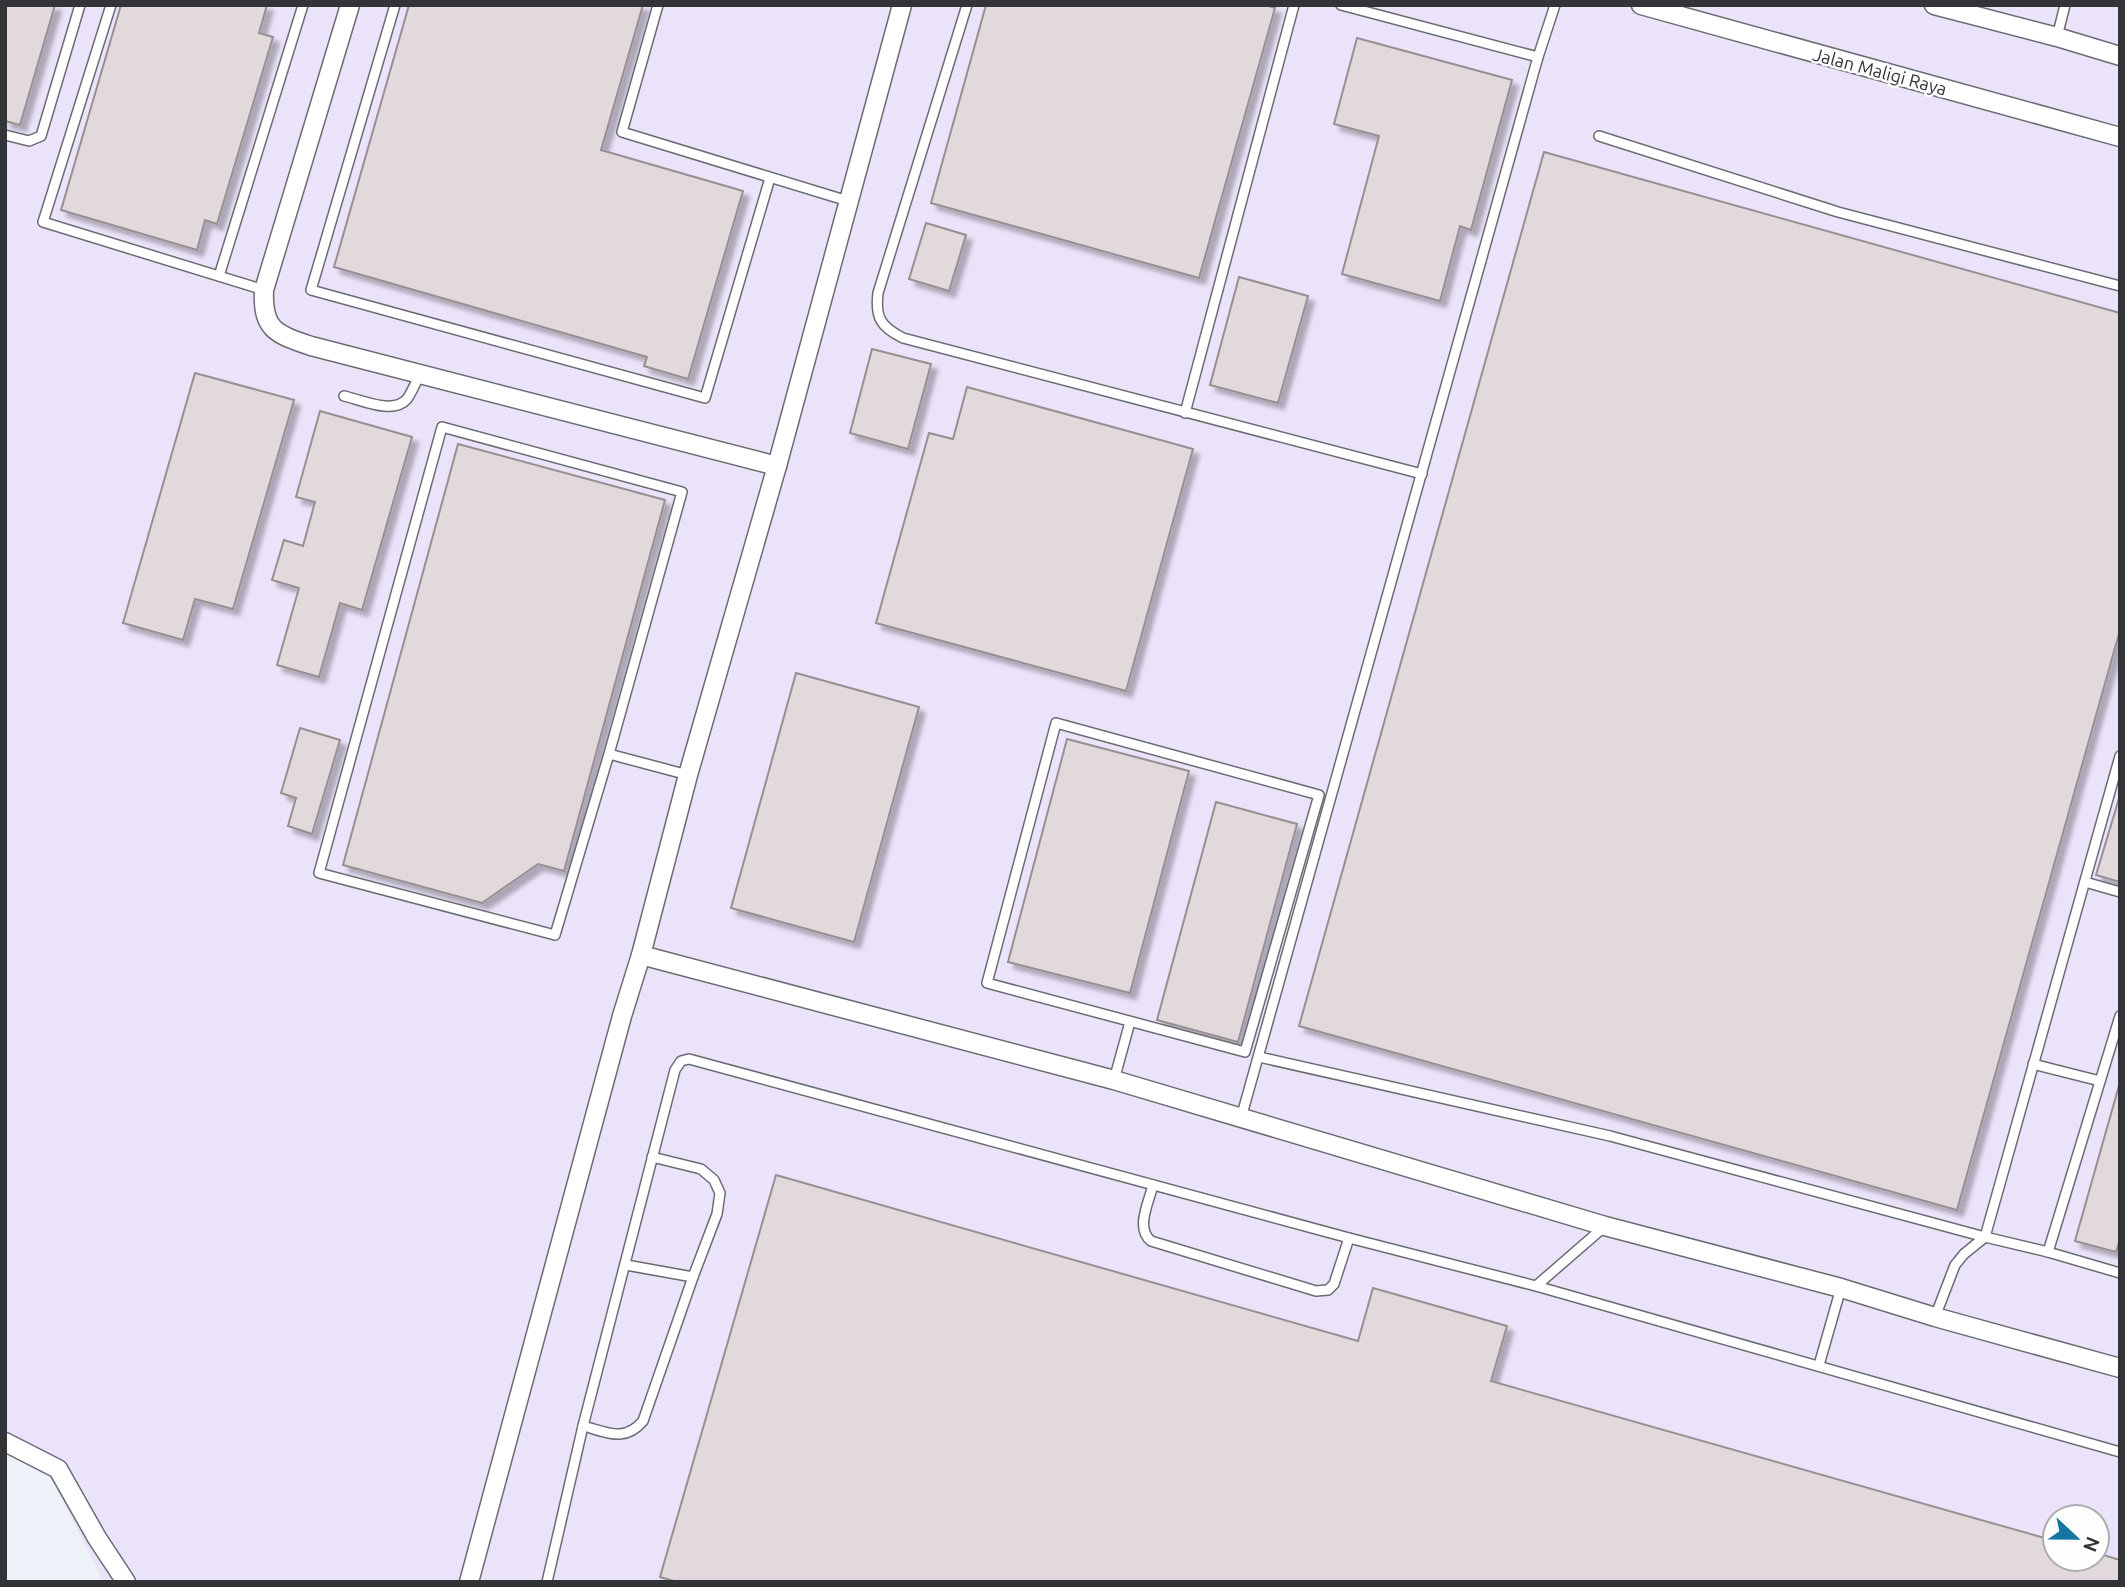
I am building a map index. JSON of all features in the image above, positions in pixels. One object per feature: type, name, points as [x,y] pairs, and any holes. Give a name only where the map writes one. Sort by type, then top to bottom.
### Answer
[{"type":"street","points":[[350,5],[264,289],[263,310],[269,323],[282,336],[311,346],[777,466]]},
{"type":"street","points":[[469,1582],[614,1042],[641,955],[688,775],[777,466],[902,5]]},
{"type":"street","name":"Jalan Maligi Raya","points":[[1641,5],[2120,137]]},
{"type":"street","points":[[1934,5],[2120,55]]},
{"type":"street","points":[[641,955],[1114,1080],[1605,1226],[1841,1288],[2120,1368]]},
{"type":"street","points":[[5,1442],[58,1469],[97,1538],[126,1582]]},
{"type":"lane","points":[[5,135],[29,141],[41,136],[80,5]]},
{"type":"lane","points":[[111,5],[43,222],[264,289]]},
{"type":"lane","points":[[219,276],[303,5]]},
{"type":"lane","points":[[395,5],[311,290],[705,398],[771,178]]},
{"type":"lane","points":[[658,5],[622,132],[848,201]]},
{"type":"lane","points":[[967,5],[878,293],[877,307],[883,326],[903,338],[1422,474]]},
{"type":"lane","points":[[1185,413],[1294,5]]},
{"type":"lane","points":[[1341,5],[1538,57]]},
{"type":"lane","points":[[1241,1118],[1538,57],[1555,5]]},
{"type":"lane","points":[[2057,37],[2065,5]]},
{"type":"lane","points":[[1599,136],[1838,212],[2120,286]]},
{"type":"lane","points":[[344,396],[390,407],[401,405],[420,374]]},
{"type":"lane","points":[[442,427],[682,492],[609,754],[555,935],[319,873],[442,427]]},
{"type":"lane","points":[[1056,723],[1320,795],[1245,1052],[1130,1022],[987,983],[1056,723]]},
{"type":"lane","points":[[609,754],[688,775]]},
{"type":"lane","points":[[1935,1317],[1955,1265],[1985,1237],[2120,756]]},
{"type":"lane","points":[[2085,882],[2120,892]]},
{"type":"lane","points":[[2048,1252],[2120,1016]]},
{"type":"lane","points":[[1114,1080],[1130,1022]]},
{"type":"lane","points":[[1259,1057],[1610,1136],[2120,1273]]},
{"type":"lane","points":[[547,1582],[583,1426],[652,1157],[676,1070],[681,1062],[689,1059],[1536,1286],[2120,1452]]},
{"type":"lane","points":[[2033,1064],[2100,1081]]},
{"type":"lane","points":[[583,1426],[622,1435],[634,1432],[643,1421],[717,1214],[720,1193],[714,1180],[701,1169],[652,1157]]},
{"type":"lane","points":[[1153,1185],[1142,1228],[1144,1236],[1151,1241],[1316,1291],[1328,1290],[1334,1284],[1349,1238]]},
{"type":"lane","points":[[1536,1286],[1605,1226]]},
{"type":"lane","points":[[626,1265],[693,1277]]},
{"type":"lane","points":[[1819,1365],[1841,1288]]},
{"type":"shaded area","points":[[5,5],[2120,5],[2120,1582],[104,1582],[51,1479],[5,1452]]},
{"type":"building","points":[[5,5],[55,5],[20,125],[5,121]]},
{"type":"building","points":[[121,5],[267,5],[259,33],[273,37],[217,224],[205,220],[197,250],[61,210]]},
{"type":"building","points":[[409,5],[643,5],[601,150],[743,191],[688,379],[644,366],[647,357],[334,267]]},
{"type":"building","points":[[986,5],[1266,5],[1275,8],[1199,278],[931,203]]},
{"type":"building","points":[[1357,38],[1512,80],[1471,230],[1460,226],[1440,301],[1342,274],[1379,136],[1334,124]]},
{"type":"building","points":[[1544,152],[2120,313],[2120,630],[1957,1210],[1299,1026]]},
{"type":"building","points":[[926,223],[966,235],[949,291],[909,279]]},
{"type":"building","points":[[1239,277],[1308,296],[1278,403],[1210,385]]},
{"type":"building","points":[[872,349],[931,364],[908,449],[850,433]]},
{"type":"building","points":[[195,373],[294,400],[233,609],[195,599],[183,640],[123,623]]},
{"type":"building","points":[[967,387],[1193,449],[1126,691],[876,623],[929,433],[953,439]]},
{"type":"building","points":[[320,411],[412,437],[362,610],[340,603],[319,677],[277,665],[299,588],[272,580],[284,540],[303,546],[315,502],[296,497]]},
{"type":"building","points":[[458,444],[665,500],[564,871],[538,864],[482,903],[343,865]]},
{"type":"building","points":[[796,673],[919,707],[854,942],[731,908]]},
{"type":"building","points":[[300,728],[340,740],[312,834],[288,826],[296,798],[281,793]]},
{"type":"building","points":[[1067,739],[1189,771],[1130,993],[1008,962]]},
{"type":"building","points":[[2120,795],[2120,882],[2096,875]]},
{"type":"building","points":[[1216,802],[1297,824],[1238,1042],[1157,1020]]},
{"type":"building","points":[[2120,1082],[2120,1239],[2116,1252],[2075,1241]]},
{"type":"building","points":[[776,1175],[1358,1341],[1373,1288],[1507,1326],[1491,1381],[2041,1537],[2041,1573],[2111,1573],[2111,1557],[2120,1560],[2120,1582],[677,1582],[660,1577]]}]
